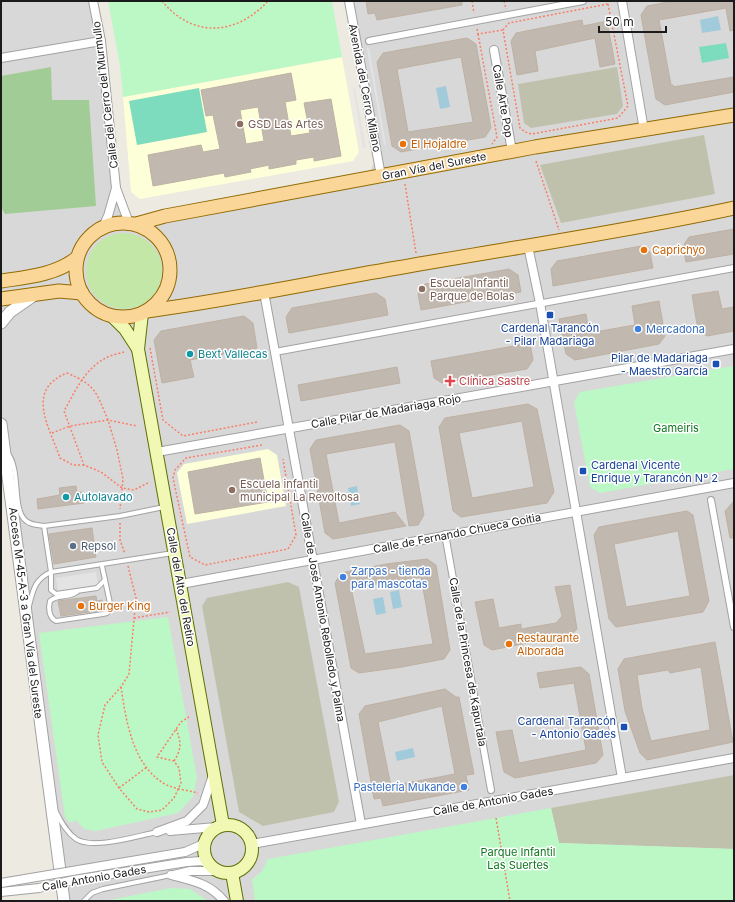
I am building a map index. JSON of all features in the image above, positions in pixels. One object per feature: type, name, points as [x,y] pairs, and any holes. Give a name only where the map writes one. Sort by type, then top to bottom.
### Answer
[{"type":"main road","name":"Gran Vía del Sureste","points":[[132,223],[512,151],[734,115]]},
{"type":"main road","points":[[145,312],[158,302],[166,291],[170,278],[170,264],[167,251],[159,239],[149,230],[132,223],[116,223],[103,227],[91,234],[83,245],[77,258],[76,270],[82,293],[90,303],[100,311],[112,316],[127,317],[145,312],[660,224],[734,208]]},
{"type":"main road","points":[[1,281],[56,271],[67,266],[77,258]]},
{"type":"main road","points":[[1,299],[59,291],[82,293]]},
{"type":"main road","name":"Calle del Alto del Retiro","points":[[145,312],[144,348],[157,452],[214,772],[216,828]]},
{"type":"main road","name":"Calle del Alto del Retiro","points":[[112,316],[144,348]]},
{"type":"main road","points":[[238,826],[244,831],[252,844],[252,852],[245,866],[232,873],[216,869],[205,855],[205,840],[216,828],[238,826]]},
{"type":"main road","points":[[232,873],[237,901]]},
{"type":"street","name":"Calle del Cerro del Murmullo","points":[[94,1],[100,41],[116,188],[132,223]]},
{"type":"street","name":"Avenida del Cerro Milano","points":[[349,1],[381,176]]},
{"type":"street","points":[[369,41],[583,1]]},
{"type":"street","points":[[622,1],[644,130]]},
{"type":"street","points":[[1,58],[100,41]]},
{"type":"street","name":"Calle Arte Pop","points":[[494,50],[512,151]]},
{"type":"street","name":"Calle del Cerro del Murmullo","points":[[103,227],[108,216],[116,188]]},
{"type":"street","points":[[528,246],[554,381],[622,778]]},
{"type":"street","points":[[275,352],[734,268]]},
{"type":"street","name":"Calle de José Antonio Rebolledo y Palma","points":[[264,292],[361,824]]},
{"type":"street","points":[[1,322],[10,312],[37,293]]},
{"type":"street","name":"Calle Pilar de Madariaga Rojo","points":[[157,452],[734,349]]},
{"type":"street","name":"Acceso M-45-A-3 a Gran Vía del Sureste","points":[[1,425],[64,901]]},
{"type":"street","name":"Calle de Fernando Chueca Goitia","points":[[181,584],[445,534],[734,483]]},
{"type":"street","points":[[711,500],[734,627]]},
{"type":"street","name":"Calle de la Princesa de Kapurtala","points":[[445,534],[491,790]]},
{"type":"street","name":"Calle de Antonio Gades","points":[[252,844],[734,758]]},
{"type":"street","points":[[157,832],[187,821],[203,805],[214,772]]},
{"type":"street","points":[[157,832],[216,828]]},
{"type":"street","name":"Calle Antonio Gades","points":[[1,883],[185,852],[201,845],[216,828]]},
{"type":"street","name":"Calle Antonio Gades","points":[[1,892],[38,888],[74,880],[187,862],[202,861],[216,869]]},
{"type":"street","points":[[171,875],[190,871],[216,869]]},
{"type":"street","points":[[171,875],[202,883],[210,887],[224,901]]},
{"type":"lane","points":[[4,447],[14,462],[20,508],[24,519],[32,525],[44,526],[120,516],[167,506]]},
{"type":"lane","points":[[44,526],[51,572],[51,590],[56,594],[77,592],[97,588],[105,580]]},
{"type":"lane","points":[[26,618],[33,588],[38,580],[51,572],[102,566],[175,553]]},
{"type":"lane","points":[[77,592],[71,597],[53,598],[50,601],[50,616],[53,619],[56,620],[107,613],[111,608],[102,566]]},
{"type":"lane","points":[[50,801],[64,827],[76,839],[91,844],[157,832]]},
{"type":"lane","points":[[84,901],[92,893],[103,889],[171,875]]},
{"type":"path","points":[[162,1],[182,20],[196,26],[224,28],[250,18],[268,1]]},
{"type":"path","points":[[608,4],[628,106],[618,118],[532,134],[525,132],[520,128],[503,30],[510,23],[608,4]]},
{"type":"path","points":[[478,34],[497,137],[491,145]]},
{"type":"path","points":[[536,162],[560,232]]},
{"type":"path","points":[[404,184],[416,255]]},
{"type":"path","points":[[144,348],[163,420],[183,436],[257,422]]},
{"type":"path","points":[[84,465],[64,411],[82,379],[104,359],[124,352]]},
{"type":"path","points":[[148,483],[134,490],[122,488],[101,472],[84,465],[73,465],[60,458],[42,404],[45,389],[55,378],[67,373],[82,379],[89,384],[108,420],[122,467],[123,479],[122,488],[119,501],[120,540],[136,598],[129,674],[121,687],[105,705],[98,735],[102,762],[119,788],[137,809],[149,812],[162,810],[174,798],[180,783],[179,768],[174,761],[158,757],[176,729],[189,717]]},
{"type":"path","points":[[52,433],[70,426],[108,420],[137,426]]},
{"type":"path","points":[[262,445],[186,458],[175,470],[173,478],[190,557],[205,564],[288,549],[296,535],[283,459]]},
{"type":"path","points":[[134,618],[170,612]]},
{"type":"path","points":[[121,687],[132,738],[139,756],[147,767],[164,783],[178,789],[199,793]]},
{"type":"path","points":[[174,761],[180,752],[180,738],[176,729]]},
{"type":"path","points":[[119,788],[147,767]]},
{"type":"path","points":[[496,818],[510,901]]},
{"type":"shaded area","points":[[1,1],[93,1],[116,188],[129,222],[370,172],[377,154],[349,1],[734,1],[734,901],[64,901],[1,425]]},
{"type":"shaded area","points":[[367,48],[369,48],[386,145],[384,145]]},
{"type":"shaded area","name":"GSD Las Artes","points":[[342,57],[359,152],[353,161],[140,199],[131,192],[123,97]]},
{"type":"shaded area","points":[[617,67],[623,106],[617,114],[531,128],[524,123],[518,84]]},
{"type":"shaded area","points":[[353,88],[355,88],[366,148],[363,148]]},
{"type":"shaded area","points":[[704,135],[715,194],[561,223],[540,165]]},
{"type":"shaded area","name":"Escuela infantil municipal La Revoltosa","points":[[268,449],[277,455],[286,506],[187,524],[177,473],[184,464]]},
{"type":"shaded area","points":[[96,572],[98,585],[58,591],[56,578]]},
{"type":"shaded area","points":[[288,582],[299,587],[339,802],[334,812],[263,826],[239,812],[202,606],[207,598]]},
{"type":"shaded area","points":[[734,775],[734,849],[559,843],[551,808]]},
{"type":"green space","points":[[108,1],[332,1],[342,57],[123,97],[120,65]]},
{"type":"green space","points":[[726,43],[729,58],[702,63],[699,47]]},
{"type":"green space","points":[[51,67],[52,100],[89,100],[96,206],[5,214],[1,207],[1,76]]},
{"type":"green space","points":[[199,88],[207,132],[137,145],[129,101]]},
{"type":"green space","points":[[116,233],[132,233],[145,239],[156,250],[162,263],[160,286],[145,303],[132,309],[116,309],[103,303],[88,286],[86,279],[86,263],[92,250],[109,235]]},
{"type":"green space","name":"Gameiris","points":[[734,366],[734,469],[600,493],[590,487],[574,402],[580,392]]},
{"type":"green space","points":[[168,617],[197,778],[193,797],[178,813],[96,831],[84,829],[76,820],[70,823],[65,817],[39,633]]},
{"type":"green space","name":"Parque Infantil Las Suertes","points":[[551,808],[559,843],[734,849],[734,901],[255,901],[252,880],[262,871],[268,859]]},
{"type":"green space","points":[[171,888],[190,889],[208,901],[105,901]]},
{"type":"water","points":[[718,16],[721,30],[702,33],[700,20]]},
{"type":"water","points":[[446,86],[450,107],[440,109],[436,88]]},
{"type":"water","points":[[357,486],[360,504],[351,506],[348,488]]},
{"type":"water","points":[[399,590],[402,607],[393,609],[390,592]]},
{"type":"water","points":[[383,597],[386,613],[376,615],[373,599]]},
{"type":"water","points":[[413,748],[415,757],[397,761],[395,752]]},
{"type":"building","points":[[366,1],[462,1],[462,5],[377,20],[375,13],[368,14]]},
{"type":"building","points":[[673,1],[734,1],[734,30],[730,31],[726,8],[659,20],[671,85],[673,85],[673,87],[734,77],[734,92],[665,105],[656,99],[641,15],[647,6]]},
{"type":"building","points":[[582,20],[583,26],[607,21],[615,64],[600,67],[595,38],[535,51],[538,71],[517,75],[511,41],[516,33]]},
{"type":"building","points":[[467,38],[476,44],[491,128],[485,137],[401,152],[392,146],[377,62],[383,53]],"holes":[[[461,57],[473,122],[408,132],[397,69]]]},
{"type":"building","points":[[291,73],[296,100],[285,102],[291,136],[310,133],[304,103],[331,99],[341,156],[314,161],[314,157],[296,160],[296,164],[269,169],[269,165],[250,169],[251,172],[225,177],[224,173],[153,186],[148,155],[201,145],[203,152],[220,149],[213,115],[206,116],[201,90]],"holes":[[[258,107],[264,141],[246,144],[240,110]]]},
{"type":"building","points":[[734,229],[734,254],[686,262],[683,246],[689,237]]},
{"type":"building","points":[[641,246],[650,252],[653,268],[553,286],[551,269],[557,261]]},
{"type":"building","points":[[509,269],[518,275],[521,292],[421,310],[418,294],[425,284]]},
{"type":"building","points":[[718,291],[722,309],[734,307],[734,331],[707,336],[698,330],[692,295]]},
{"type":"building","points":[[376,293],[385,299],[388,315],[289,333],[286,317],[292,308]]},
{"type":"building","name":"Mercadona","points":[[659,301],[665,336],[659,344],[575,360],[566,354],[559,319],[586,314],[589,333],[635,325],[632,306]]},
{"type":"building","name":"Bext Vallecas","points":[[244,316],[253,323],[257,348],[190,360],[194,377],[162,383],[154,340],[161,331]]},
{"type":"building","points":[[530,343],[533,360],[527,369],[442,383],[434,378],[431,361]]},
{"type":"building","points":[[397,367],[400,383],[301,401],[298,385]]},
{"type":"building","points":[[528,404],[537,409],[554,492],[547,503],[461,517],[453,511],[439,427],[445,418]],"holes":[[[522,421],[534,487],[472,498],[459,433]]]},
{"type":"building","points":[[400,425],[409,431],[424,515],[418,525],[409,526],[395,442],[326,454],[339,523],[395,512],[406,526],[333,539],[325,533],[310,449],[316,440]]},
{"type":"building","points":[[260,458],[268,502],[195,514],[188,472]]},
{"type":"building","name":"Autolavado","points":[[76,486],[77,492],[82,492],[84,503],[38,509],[37,499],[60,495],[59,488]]},
{"type":"building","points":[[734,501],[734,538],[730,538],[725,511]]},
{"type":"building","points":[[687,511],[693,515],[709,601],[703,612],[616,627],[609,619],[594,535],[599,527]],"holes":[[[678,531],[690,596],[626,607],[614,544]]]},
{"type":"building","name":"Repsol","points":[[92,528],[96,557],[54,564],[49,534]]},
{"type":"building","points":[[427,559],[436,565],[450,650],[444,659],[359,673],[351,668],[335,583],[341,573],[386,564]],"holes":[[[421,577],[433,644],[365,654],[351,588]]]},
{"type":"building","points":[[570,585],[577,629],[572,634],[492,650],[484,645],[475,602],[493,599],[499,628],[521,624],[521,629],[556,623],[562,616],[555,587]]},
{"type":"building","name":"Burger King","points":[[96,596],[97,601],[102,600],[103,610],[61,616],[58,601]]},
{"type":"building","points":[[715,642],[733,742],[647,760],[640,753],[625,711],[618,669],[624,659]],"holes":[[[701,667],[710,730],[651,741],[642,708],[637,675],[668,670],[670,673]]]},
{"type":"building","points":[[581,667],[589,674],[603,755],[596,763],[515,778],[504,772],[496,732],[512,730],[519,763],[586,750],[574,683],[540,688],[537,673]]},
{"type":"building","points":[[445,689],[456,697],[459,697],[474,774],[466,775],[469,790],[383,806],[381,798],[374,799],[359,714],[365,706]],"holes":[[[442,706],[455,774],[391,786],[378,722]]]},
{"type":"place","name":"GSD Las Artes","points":[[240,124]]},
{"type":"place","name":"El Hojaldre","points":[[403,144]]},
{"type":"place","name":"Caprichyo","points":[[644,250]]},
{"type":"place","name":"Escuela Infantil Parque de Bolas","points":[[422,289]]},
{"type":"place","name":"Cardenal Tarancón - Pilar Madariaga","points":[[550,315]]},
{"type":"place","name":"Mercadona","points":[[638,329]]},
{"type":"place","name":"Bext Vallecas","points":[[190,354]]},
{"type":"place","name":"Pilar de Madariaga - Maestro García","points":[[716,364]]},
{"type":"place","name":"Clínica Sastre","points":[[450,381]]},
{"type":"place","name":"Cardenal Vicente Enrique y Tarancón Nº 2","points":[[583,471]]},
{"type":"place","name":"Escuela infantil municipal La Revoltosa","points":[[232,490]]},
{"type":"place","name":"Autolavado","points":[[66,497]]},
{"type":"place","name":"Repsol","points":[[73,546]]},
{"type":"place","name":"Zarpas - tienda para mascotas","points":[[343,577]]},
{"type":"place","name":"Burger King","points":[[81,606]]},
{"type":"place","name":"Restaurante Alborada","points":[[509,644]]},
{"type":"place","name":"Cardenal Tarancón - Antonio Gades","points":[[624,727]]},
{"type":"place","name":"Pastelería Mukande","points":[[464,787]]}]
